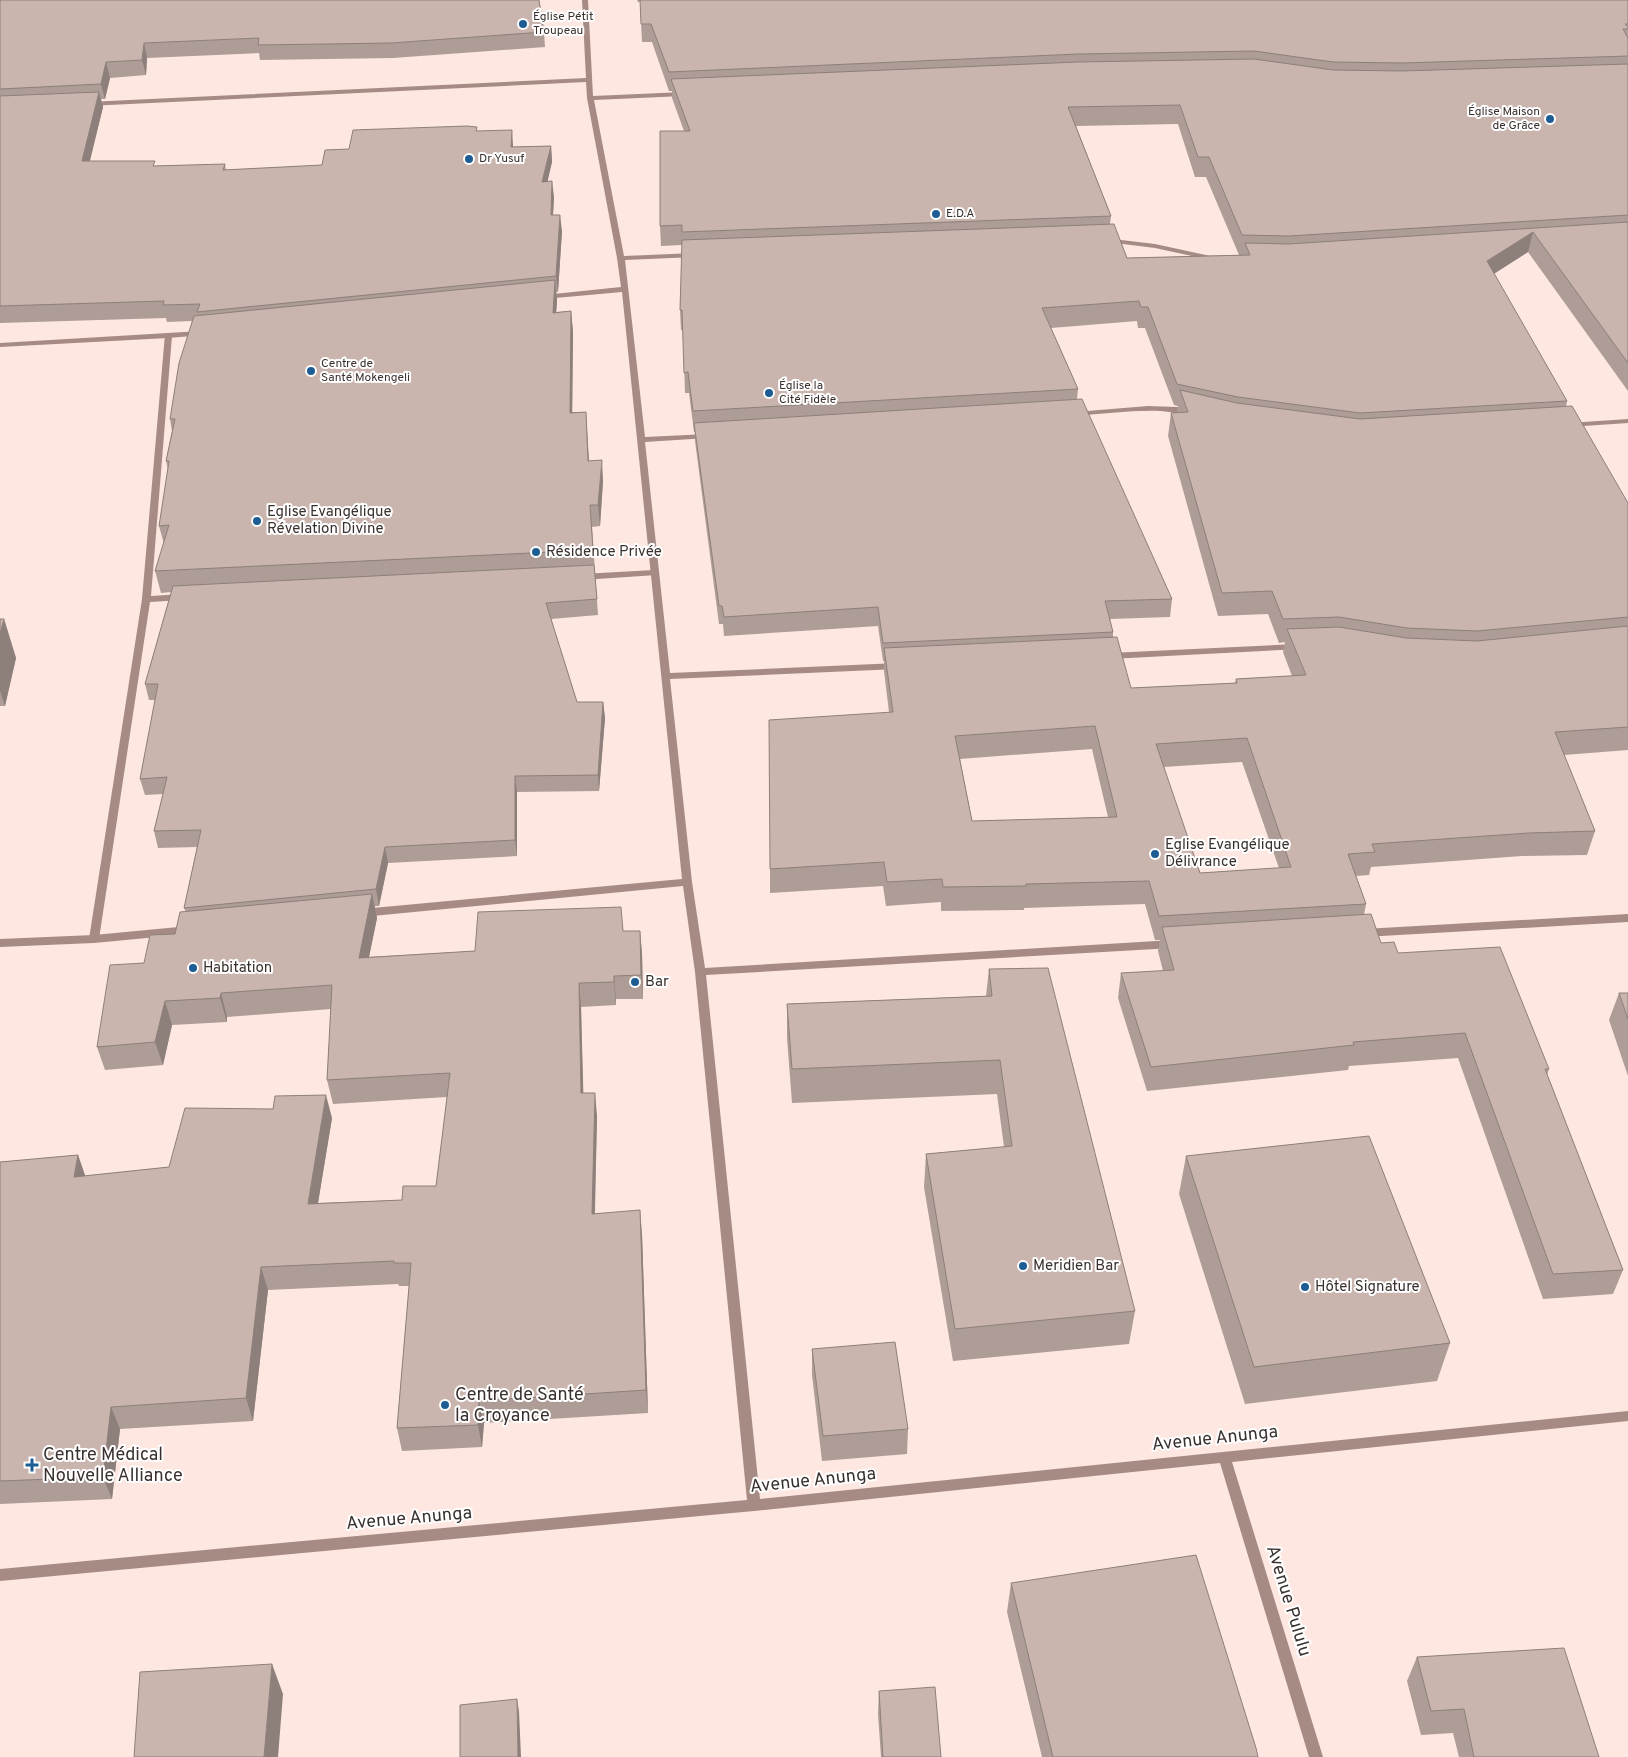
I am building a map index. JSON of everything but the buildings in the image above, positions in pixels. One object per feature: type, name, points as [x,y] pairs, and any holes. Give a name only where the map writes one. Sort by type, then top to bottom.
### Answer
[{"type":"street","points":[[585,0],[590,98],[621,258],[625,288],[687,882],[700,972],[754,1505]]},
{"type":"street","points":[[80,105],[588,80]]},
{"type":"street","points":[[590,98],[689,94]]},
{"type":"street","points":[[1103,241],[1155,246],[1227,260]]},
{"type":"street","points":[[621,258],[700,255]]},
{"type":"street","points":[[535,298],[625,288]]},
{"type":"street","points":[[0,345],[208,332]]},
{"type":"street","points":[[94,939],[146,599],[168,336]]},
{"type":"street","points":[[1066,414],[1145,409],[1180,409],[1198,414]]},
{"type":"street","points":[[1560,425],[1628,421]]},
{"type":"street","points":[[641,440],[720,435]]},
{"type":"street","points":[[574,577],[654,573]]},
{"type":"street","points":[[146,599],[196,596]]},
{"type":"street","points":[[1096,657],[1304,647]]},
{"type":"street","points":[[667,676],[906,666]]},
{"type":"street","points":[[351,914],[687,882]]},
{"type":"street","points":[[1349,934],[1628,918]]},
{"type":"street","points":[[0,943],[94,939],[203,928]]},
{"type":"street","points":[[700,972],[1179,944]]},
{"type":"street","name":"Avenue Anunga","points":[[0,1575],[754,1505],[1628,1416]]},
{"type":"street","name":"Avenue Pululu","points":[[1224,1456],[1316,1757]]},
{"type":"place","name":"Église Pétit Troupeau","points":[[523,24]]},
{"type":"place","name":"Église Maison de Grâce","points":[[1550,119]]},
{"type":"place","name":"Dr Yusuf","points":[[469,159]]},
{"type":"place","name":"E.D.A","points":[[936,214]]},
{"type":"place","name":"Centre de Santé Mokengeli","points":[[311,371]]},
{"type":"place","name":"Église la Cité Fidèle","points":[[769,393]]},
{"type":"place","name":"Eglise Evangélique Révelation Divine","points":[[257,521]]},
{"type":"place","name":"Résidence Privée","points":[[536,552]]},
{"type":"place","name":"Eglise Evangélique Délivrance","points":[[1155,854]]},
{"type":"place","name":"Habitation","points":[[193,968]]},
{"type":"place","name":"Bar","points":[[635,982]]},
{"type":"place","name":"Meridien Bar","points":[[1023,1266]]},
{"type":"place","name":"Hôtel Signature","points":[[1305,1287]]},
{"type":"place","name":"Centre de Santé la Croyance","points":[[445,1405]]},
{"type":"place","name":"Centre Médical Nouvelle Alliance","points":[[32,1465]]}]
